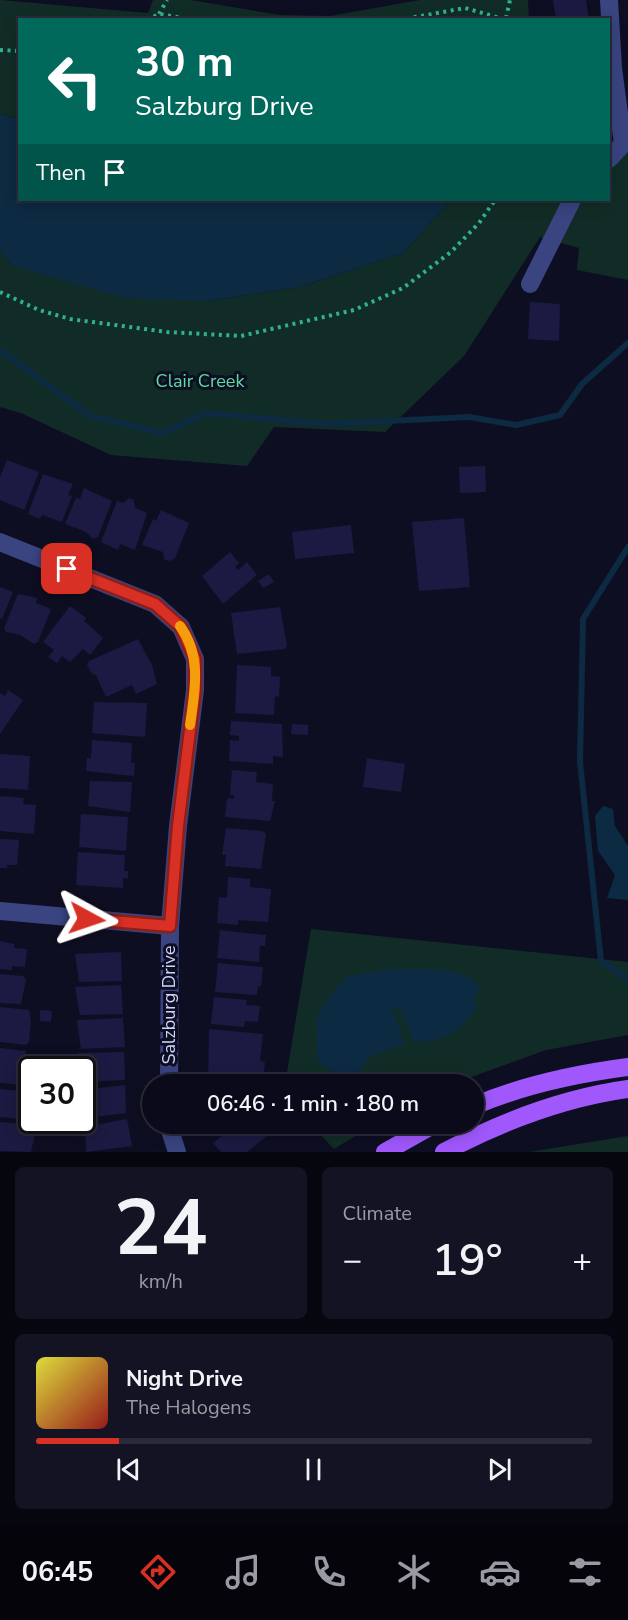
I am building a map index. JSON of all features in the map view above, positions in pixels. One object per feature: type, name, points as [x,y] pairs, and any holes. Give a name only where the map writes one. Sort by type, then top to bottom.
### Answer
[{"type":"main road","points":[[484,1102],[500,1095],[577,1074],[628,1067]]},
{"type":"main road","points":[[444,1152],[509,1120],[628,1089]]},
{"type":"main road","points":[[385,1152],[417,1134]]},
{"type":"street","points":[[609,0],[613,68],[623,144],[610,158]]},
{"type":"street","points":[[530,284],[572,201]]},
{"type":"street","name":"Salzburg Drive","points":[[0,542],[155,604],[181,627],[190,642],[195,659],[195,690],[178,826],[170,926],[169,1074]]},
{"type":"street","points":[[0,910],[170,926]]},
{"type":"street","points":[[171,1134],[177,1152]]},
{"type":"path","points":[[151,18],[159,14],[167,0]]},
{"type":"path","points":[[506,18],[510,0]]},
{"type":"path","points":[[410,18],[465,8],[502,18]]},
{"type":"path","points":[[159,14],[182,18]]},
{"type":"path","points":[[0,50],[18,51]]},
{"type":"path","points":[[0,292],[39,310],[70,319],[156,331],[241,336],[354,310],[403,288],[451,252],[479,223],[494,201]]},
{"type":"green space","points":[[0,0],[148,13],[153,0],[191,0],[279,15],[330,16],[420,0],[528,0],[529,18],[18,18],[18,119],[0,114]]},
{"type":"green space","name":"Clair Creek","points":[[628,140],[628,280],[577,270],[579,248],[540,237],[464,356],[385,432],[274,427],[247,466],[111,455],[21,413],[0,407],[0,250],[11,265],[208,301],[299,287],[403,253],[450,201],[610,201],[610,142]]},
{"type":"green space","points":[[311,929],[628,962],[628,1035],[546,1050],[480,1074],[287,1074]]},
{"type":"green space","points":[[320,1134],[359,1134],[334,1149]]},
{"type":"green space","points":[[628,1136],[628,1152],[529,1152]]},
{"type":"water","points":[[0,114],[18,119],[18,201],[450,201],[403,253],[299,287],[208,301],[124,298],[11,265],[0,250]]},
{"type":"water","points":[[603,806],[613,809],[615,826],[628,846],[628,900],[607,898],[615,875],[598,851],[595,816]]},
{"type":"water","points":[[387,969],[439,970],[464,975],[474,981],[480,989],[473,998],[476,1007],[464,1023],[451,1034],[434,1040],[414,1042],[400,1009],[392,1008],[405,1044],[368,1057],[365,1066],[358,1073],[334,1072],[320,1065],[316,1050],[318,1014],[331,994],[348,976]]},
{"type":"building","points":[[553,0],[586,0],[589,18],[556,18]]},
{"type":"building","points":[[530,302],[560,304],[559,341],[528,339]]},
{"type":"building","points":[[7,460],[39,472],[24,510],[0,500],[0,477]]},
{"type":"building","points":[[485,466],[486,492],[460,493],[459,467]]},
{"type":"building","points":[[43,474],[73,484],[68,495],[72,496],[62,522],[42,515],[40,519],[28,514]]},
{"type":"building","points":[[84,488],[112,501],[98,537],[93,539],[86,532],[65,524],[76,498],[80,499]]},
{"type":"building","points":[[129,498],[134,500],[135,508],[147,513],[135,550],[120,544],[118,550],[101,542],[117,501],[123,503]]},
{"type":"building","points":[[161,510],[189,523],[175,558],[170,561],[164,559],[163,552],[142,545],[153,519],[156,521]]},
{"type":"building","points":[[464,518],[470,587],[419,591],[412,522]]},
{"type":"building","points":[[351,525],[354,553],[295,559],[292,532]]},
{"type":"building","points":[[230,552],[239,563],[235,567],[238,570],[247,562],[257,575],[223,604],[202,576]]},
{"type":"building","points":[[269,574],[274,582],[263,588],[258,581]]},
{"type":"building","points":[[0,587],[13,592],[2,619],[0,618]]},
{"type":"building","points":[[18,594],[37,598],[36,603],[51,609],[38,642],[34,644],[20,635],[6,632],[4,628]]},
{"type":"building","points":[[70,606],[86,618],[84,621],[103,638],[90,655],[83,649],[70,662],[62,656],[57,663],[48,657],[54,650],[43,642]]},
{"type":"building","points":[[280,607],[287,646],[285,649],[237,654],[231,613]]},
{"type":"building","points":[[138,639],[152,665],[157,684],[136,694],[132,685],[106,697],[96,675],[92,674],[87,665],[89,661]]},
{"type":"building","points":[[237,665],[271,667],[271,676],[280,677],[279,697],[275,696],[274,715],[235,713]]},
{"type":"building","points":[[8,690],[23,700],[0,734],[0,693],[5,696]]},
{"type":"building","points":[[94,702],[147,703],[145,737],[92,733]]},
{"type":"building","points":[[231,721],[282,724],[283,757],[273,756],[273,764],[229,761],[230,740],[239,741],[239,736],[230,735]]},
{"type":"building","points":[[292,724],[308,725],[308,735],[291,734]]},
{"type":"building","points":[[92,740],[132,743],[131,763],[135,763],[134,776],[86,771],[87,758],[91,758]]},
{"type":"building","points":[[0,754],[30,756],[28,790],[0,788]]},
{"type":"building","points":[[367,758],[405,764],[401,792],[363,787]]},
{"type":"building","points":[[232,770],[257,772],[256,782],[273,784],[272,801],[275,801],[270,821],[225,817],[227,798],[234,799],[234,795],[230,795]]},
{"type":"building","points":[[90,781],[132,782],[130,812],[88,806]]},
{"type":"building","points":[[0,796],[24,798],[23,804],[36,805],[34,834],[0,831]]},
{"type":"building","points":[[81,814],[128,817],[126,851],[79,847]]},
{"type":"building","points":[[226,828],[262,831],[266,834],[261,869],[225,866],[226,855],[222,855]]},
{"type":"building","points":[[0,839],[19,840],[17,865],[0,868]]},
{"type":"building","points":[[78,852],[125,855],[124,871],[128,871],[128,878],[123,878],[123,888],[76,885]]},
{"type":"building","points":[[228,877],[250,879],[250,887],[271,889],[268,922],[238,920],[238,925],[217,923],[219,897],[227,898]]},
{"type":"building","points":[[220,930],[266,935],[265,946],[260,946],[259,962],[217,958]]},
{"type":"building","points":[[0,941],[14,944],[14,948],[27,949],[25,967],[12,966],[12,970],[0,969]]},
{"type":"building","points":[[121,952],[122,981],[79,982],[75,954]]},
{"type":"building","points":[[218,963],[263,967],[261,986],[258,986],[257,995],[215,992]]},
{"type":"building","points":[[0,974],[23,976],[26,980],[21,1004],[0,1003]]},
{"type":"building","points":[[121,985],[123,1014],[80,1015],[75,987]]},
{"type":"building","points":[[214,997],[247,1000],[246,1005],[260,1006],[258,1022],[245,1021],[244,1027],[211,1024]]},
{"type":"building","points":[[0,1007],[29,1010],[31,1021],[29,1042],[26,1045],[0,1042]]},
{"type":"building","points":[[40,1010],[52,1011],[51,1022],[40,1021]]},
{"type":"building","points":[[123,1018],[125,1047],[81,1049],[77,1020]]},
{"type":"building","points":[[209,1029],[263,1034],[260,1061],[265,1062],[264,1074],[208,1074]]},
{"type":"building","points":[[0,1048],[26,1051],[26,1056],[18,1056],[18,1085],[0,1083]]},
{"type":"building","points":[[124,1052],[125,1080],[96,1081],[96,1056],[78,1056],[78,1053]]},
{"type":"building","points":[[125,1085],[126,1113],[96,1117],[96,1088]]},
{"type":"building","points":[[0,1089],[18,1091],[18,1119],[0,1117]]},
{"type":"building","points":[[127,1119],[132,1146],[86,1152],[85,1134],[96,1134],[96,1125]]},
{"type":"building","points":[[0,1122],[18,1123],[18,1134],[35,1134],[31,1152],[0,1151]]},
{"type":"building","points":[[224,1134],[268,1135],[247,1152],[221,1152],[213,1143]]},
{"type":"waterway","points":[[0,350],[90,416],[163,433],[206,413],[326,424],[469,417],[516,425],[560,415],[582,384],[628,343]]},
{"type":"waterway","points":[[628,547],[583,619],[580,762],[601,961],[628,979]]},
{"type":"slow traffic","points":[[180,626],[190,642],[195,659],[195,690],[190,725]]},
{"type":"route","points":[[67,569],[155,604],[181,627],[190,642],[195,659],[195,690],[178,826],[170,926],[87,919]]}]
